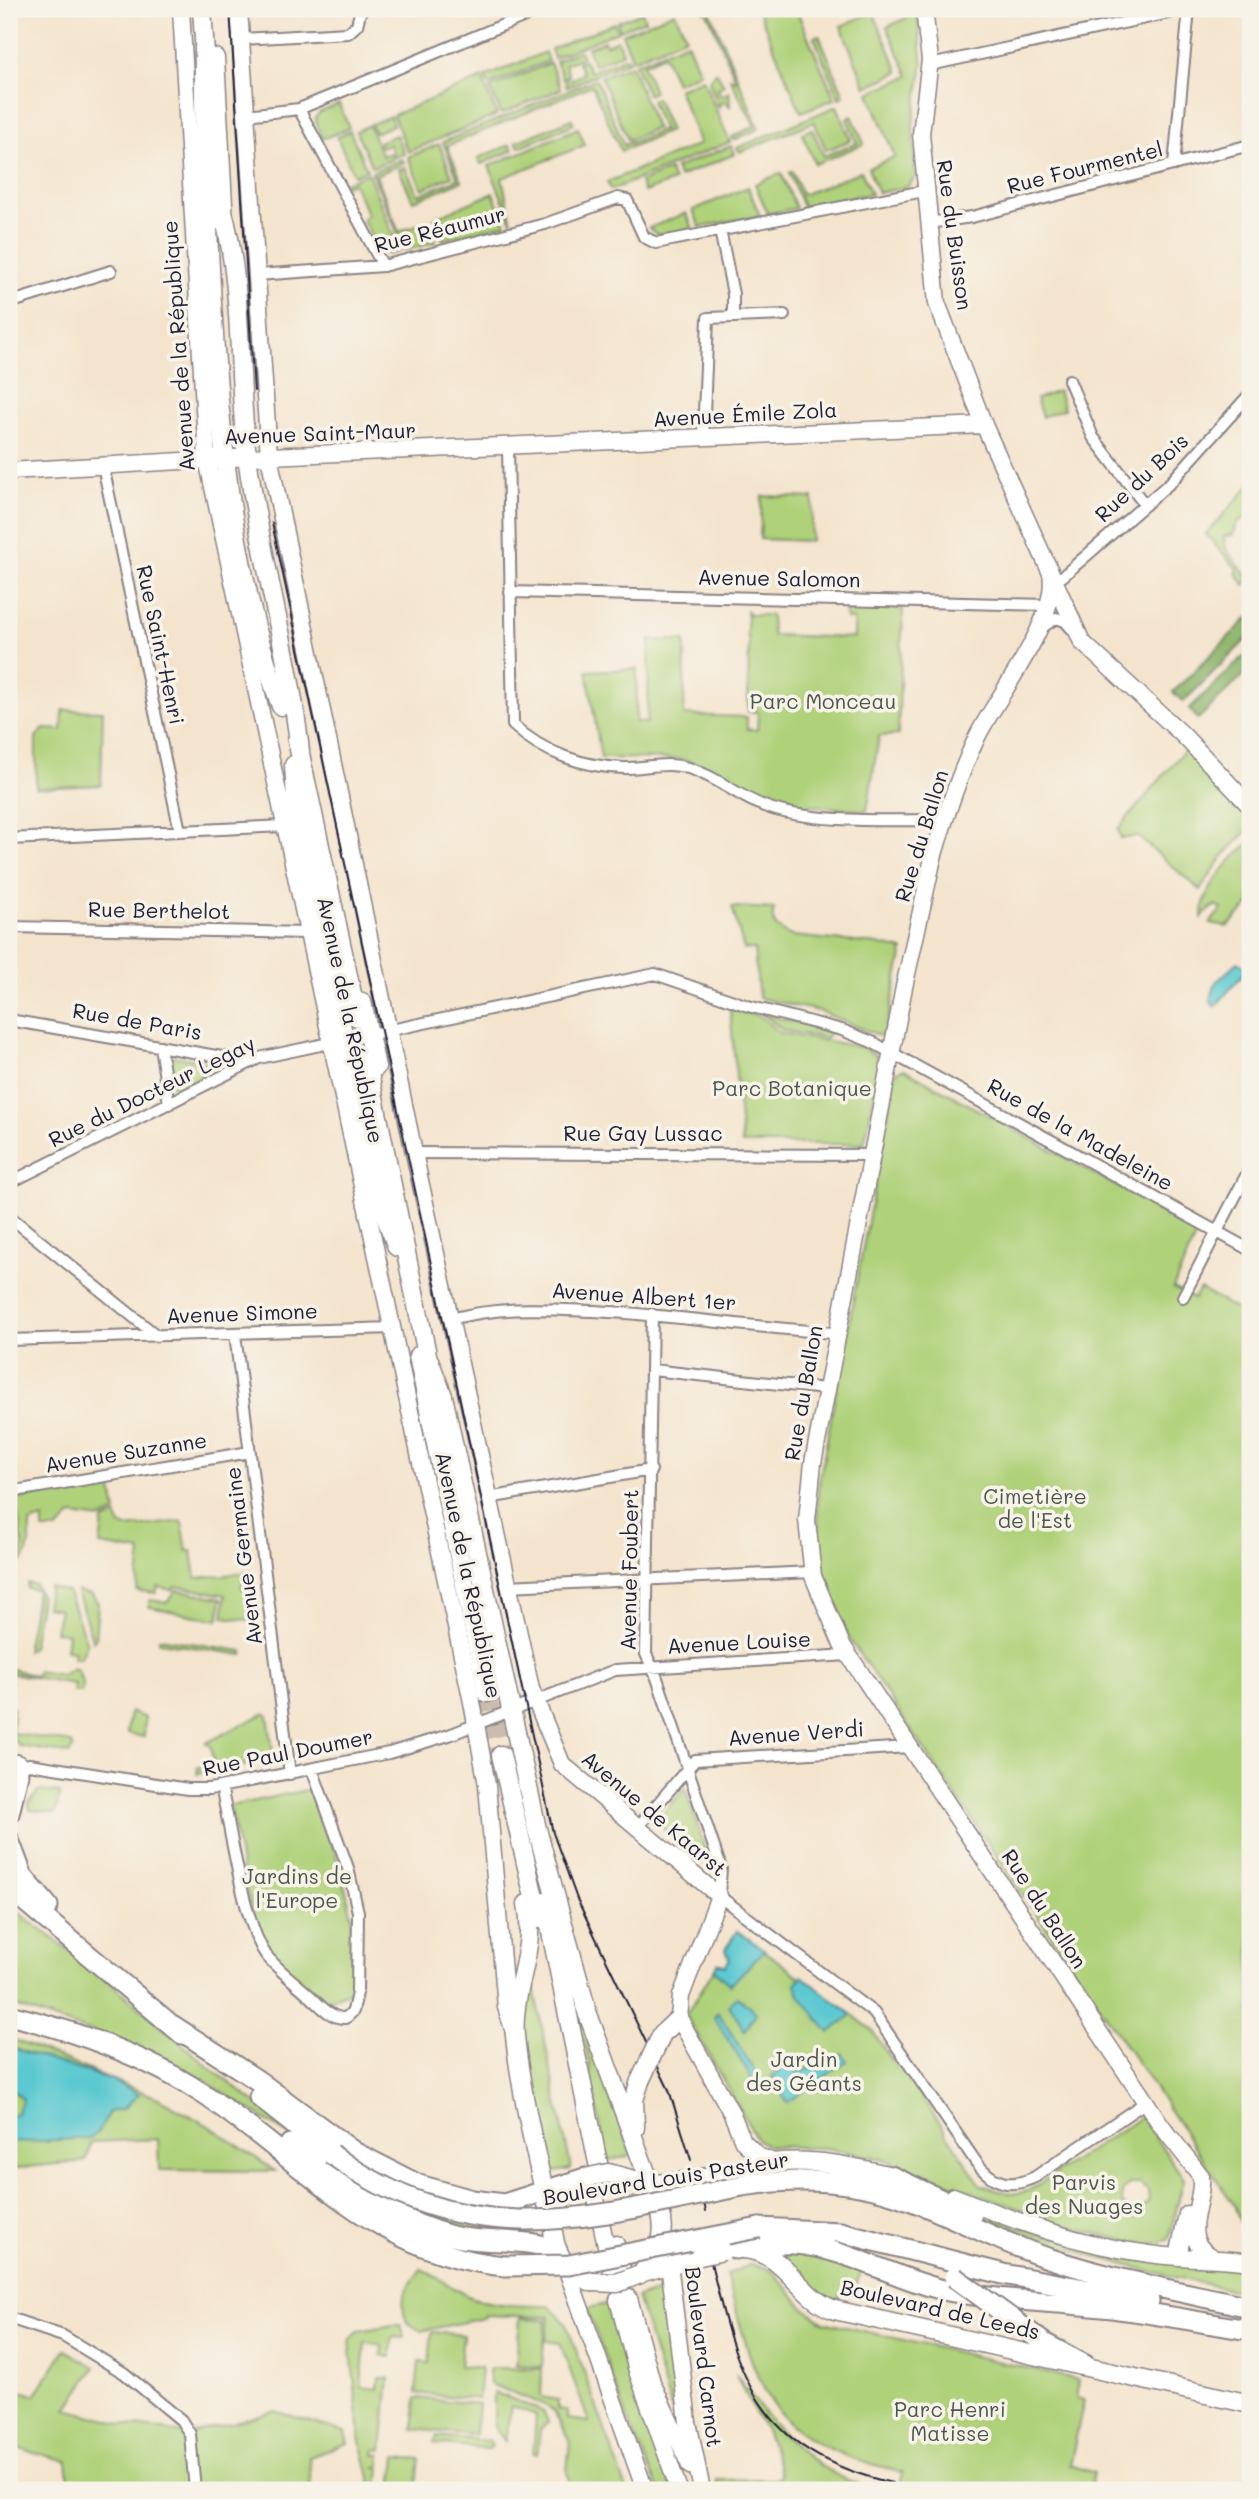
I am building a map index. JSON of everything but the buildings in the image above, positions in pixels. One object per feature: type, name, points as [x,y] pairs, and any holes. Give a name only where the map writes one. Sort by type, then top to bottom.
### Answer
[{"type":"highway","points":[[9,1814],[14,1764]]},
{"type":"highway","points":[[9,1840],[17,1866],[27,1883],[90,1954]]},
{"type":"highway","points":[[9,1888],[172,2025],[257,2080],[354,2152],[409,2181],[451,2195],[491,2204],[517,2201],[565,2189],[594,2176]]},
{"type":"highway","points":[[9,2015],[96,2042],[168,2075],[214,2101],[353,2210],[392,2234],[446,2255],[505,2266],[569,2265],[759,2228],[803,2228],[850,2234],[1003,2274],[1131,2297],[1250,2324]]},
{"type":"highway","name":"Boulevard Louis Pasteur","points":[[172,2025],[205,2055],[331,2154],[367,2178],[419,2202],[463,2214],[516,2222],[582,2219],[742,2186],[790,2181],[870,2188],[917,2203],[1061,2263],[1250,2307]]},
{"type":"highway","points":[[168,2075],[194,2082],[218,2095],[356,2192],[411,2224],[465,2239],[541,2245],[561,2257]]},
{"type":"highway","points":[[891,2176],[1026,2239],[1182,2292]]},
{"type":"highway","points":[[803,2228],[879,2248],[954,2277],[1044,2343],[1085,2365]]},
{"type":"highway","points":[[729,2250],[770,2244],[802,2245],[841,2255],[911,2282],[948,2291],[1121,2309],[1250,2330]]},
{"type":"main road","name":"Avenue de la République","points":[[202,9],[233,432],[212,9]]},
{"type":"main road","points":[[204,42],[215,459],[261,646],[281,706]]},
{"type":"main road","points":[[223,212],[234,260],[247,458],[291,674],[297,758],[297,815],[350,1037],[419,1277],[419,1311]]},
{"type":"main road","name":"Avenue de la République","points":[[281,706],[241,495],[297,758],[353,1018],[322,850],[297,758],[281,706]]},
{"type":"main road","points":[[322,850],[338,891],[350,1037],[380,1202],[397,1247]]},
{"type":"main road","name":"Avenue de la République","points":[[361,1056],[419,1311],[493,1692],[397,1247],[361,1056]]},
{"type":"main road","points":[[429,1360],[443,1395],[541,1848],[589,2015]]},
{"type":"main road","points":[[561,2257],[552,2226],[515,2036],[520,1980],[531,1927],[506,1754],[540,1877],[570,2014],[594,2176]]},
{"type":"main road","points":[[518,1831],[546,1947],[594,2176]]},
{"type":"main road","points":[[540,1877],[638,2148]]},
{"type":"main road","points":[[624,2272],[656,2255],[663,2228],[658,2205],[641,2182],[634,2109],[640,2081],[662,2034],[679,2018]]},
{"type":"main road","name":"Boulevard Louis Pasteur","points":[[594,2176],[608,2173],[641,2182],[776,2163],[830,2164],[891,2176]]},
{"type":"main road","points":[[552,2226],[556,2208],[565,2189]]},
{"type":"main road","name":"Boulevard de Leeds","points":[[561,2257],[586,2279],[617,2283],[624,2272],[729,2250],[757,2251],[777,2261],[813,2300],[835,2310],[1250,2404]]},
{"type":"street","name":"Avenue de la République","points":[[181,9],[215,459],[308,933],[350,1037],[393,1328],[476,1724],[486,1786],[506,2007],[515,2036]]},
{"type":"street","name":"Avenue de la République","points":[[239,9],[269,456],[507,1586],[536,1700],[547,1721],[556,1756],[562,1764]]},
{"type":"street","points":[[241,39],[348,33],[358,25],[361,9]]},
{"type":"street","points":[[246,115],[299,109],[542,9]]},
{"type":"street","name":"Rue du Buisson","points":[[924,9],[930,65],[921,127],[924,191],[937,303],[984,425],[1079,637],[1093,655],[1183,735],[1250,806]]},
{"type":"street","points":[[930,65],[1164,11],[1188,9],[1174,165]]},
{"type":"street","points":[[1198,9],[1211,9]]},
{"type":"street","points":[[299,109],[383,266]]},
{"type":"street","name":"Rue Fourmentel","points":[[928,223],[972,217],[1250,145]]},
{"type":"street","points":[[733,317],[733,294],[720,230],[924,191]]},
{"type":"street","name":"Rue Réaumur","points":[[257,275],[383,266],[545,224],[618,198],[627,200],[644,237],[651,243],[720,230]]},
{"type":"street","points":[[9,303],[111,271]]},
{"type":"street","points":[[703,438],[708,318],[784,315]]},
{"type":"street","points":[[1069,380],[1093,437],[1145,505]]},
{"type":"street","name":"Rue du Bois","points":[[1053,579],[1145,505],[1181,472],[1250,394]]},
{"type":"street","name":"Avenue Émile Zola","points":[[508,447],[984,425]]},
{"type":"street","name":"Avenue Saint-Maur","points":[[9,471],[269,456],[508,447]]},
{"type":"street","points":[[508,447],[513,724],[531,741],[560,756],[600,765],[626,768],[660,764],[687,767],[764,806],[786,812],[858,820],[944,821]]},
{"type":"street","name":"Rue Saint-Henri","points":[[103,467],[180,831]]},
{"type":"street","name":"Rue du Ballon","points":[[1053,579],[1035,637],[977,738],[944,821],[919,918],[835,1332],[807,1520],[812,1572],[831,1625],[848,1655],[1177,2148],[1201,2176],[1193,2239],[1198,2248],[1211,2256]]},
{"type":"street","name":"Avenue Salomon","points":[[510,593],[1047,605]]},
{"type":"street","points":[[1035,637],[1045,623],[1056,618],[1065,621],[1079,637]]},
{"type":"street","points":[[9,839],[285,826]]},
{"type":"street","name":"Rue Berthelot","points":[[9,927],[308,933]]},
{"type":"street","name":"Rue de la Madeleine","points":[[389,1030],[660,974],[736,1002],[849,1032],[1250,1250]]},
{"type":"street","name":"Rue de Paris","points":[[9,1020],[228,1058],[259,1058]]},
{"type":"street","name":"Rue du Docteur Legay","points":[[9,1183],[259,1058],[389,1030]]},
{"type":"street","points":[[160,1045],[169,1104]]},
{"type":"street","points":[[224,1076],[229,1066],[228,1058]]},
{"type":"street","name":"Rue Gay Lussac","points":[[414,1153],[872,1155]]},
{"type":"street","points":[[1183,1297],[1250,1168]]},
{"type":"street","name":"Avenue Simone","points":[[9,1216],[157,1336],[393,1328]]},
{"type":"street","name":"Avenue Albert 1er","points":[[450,1319],[502,1308],[652,1314],[835,1332]]},
{"type":"street","name":"Avenue Foubert","points":[[652,1314],[646,1654],[722,1874],[719,1896]]},
{"type":"street","name":"Avenue Germaine","points":[[235,1334],[290,1774]]},
{"type":"street","points":[[9,1340],[157,1336]]},
{"type":"street","points":[[652,1370],[825,1389]]},
{"type":"street","name":"Avenue Suzanne","points":[[9,1492],[250,1452]]},
{"type":"street","points":[[488,1498],[651,1470]]},
{"type":"street","points":[[507,1586],[812,1572]]},
{"type":"street","name":"Avenue Louise","points":[[512,1710],[615,1670],[848,1655]]},
{"type":"street","name":"Rue Paul Doumer","points":[[14,1764],[29,1764],[188,1789],[221,1787],[389,1752],[512,1710]]},
{"type":"street","name":"Avenue Verdi","points":[[687,1767],[695,1760],[910,1747]]},
{"type":"street","name":"Avenue de Kaarst","points":[[562,1764],[719,1896]]},
{"type":"street","points":[[637,1828],[687,1767]]},
{"type":"street","points":[[221,1787],[250,1917],[259,1943],[273,1962],[324,2008],[336,2017],[346,2018],[353,2011],[357,1993],[358,1912],[348,1868],[312,1769]]},
{"type":"street","points":[[776,2163],[758,2156],[743,2141],[728,2107],[679,2018],[681,1996],[719,1896],[874,2013],[976,2162],[995,2181],[1017,2185],[1035,2177],[1146,2102]]},
{"type":"street","name":"Rue du Ballon","points":[[1177,2148],[1194,2181],[1178,2256]]},
{"type":"street","points":[[594,2176],[608,2233],[624,2272]]},
{"type":"street","name":"Boulevard Louis Pasteur","points":[[891,2176],[922,2184],[1069,2238],[1140,2253],[1211,2256],[1250,2262]]},
{"type":"street","name":"Boulevard Carnot","points":[[663,2228],[670,2263],[688,2422],[702,2490]]},
{"type":"street","points":[[561,2257],[645,2490]]},
{"type":"street","name":"Boulevard Carnot","points":[[679,2490],[637,2371],[623,2299],[652,2382],[702,2490]]},
{"type":"street","points":[[9,2318],[63,2336],[124,2373],[181,2420],[190,2434],[194,2490]]},
{"type":"green space","points":[[702,9],[709,9],[759,129],[734,140],[732,137],[755,126],[730,78],[736,80],[709,16]]},
{"type":"green space","points":[[796,9],[835,99],[801,112],[758,10]]},
{"type":"green space","points":[[642,12],[645,20],[620,30],[617,22]]},
{"type":"green space","points":[[675,12],[686,37],[633,60],[622,34]]},
{"type":"green space","points":[[873,12],[899,72],[866,87],[841,26]]},
{"type":"green space","points":[[917,13],[923,64],[913,124],[915,177],[907,187],[878,193],[868,168],[895,157],[869,93],[909,76],[887,27]]},
{"type":"green space","points":[[614,23],[618,31],[554,58],[551,49]]},
{"type":"green space","points":[[819,35],[844,96],[839,98],[814,37]]},
{"type":"green space","points":[[617,40],[623,53],[594,65],[587,48],[604,41],[606,45]]},
{"type":"green space","points":[[687,42],[700,73],[676,83],[664,55],[643,64],[654,92],[648,95],[635,64]]},
{"type":"green space","points":[[580,51],[583,57],[565,64],[569,76],[563,79],[556,61]]},
{"type":"green space","points":[[545,52],[548,61],[489,85],[485,77]]},
{"type":"green space","points":[[627,57],[629,61],[567,87],[565,82],[583,74],[578,62],[584,60],[590,72]]},
{"type":"green space","points":[[550,63],[561,89],[501,114],[490,88]]},
{"type":"green space","points":[[631,65],[656,128],[628,140],[601,77]]},
{"type":"green space","points":[[716,72],[724,85],[717,89],[722,96],[729,92],[730,106],[724,101],[719,107],[709,81]]},
{"type":"green space","points":[[482,78],[497,115],[408,152],[393,115]]},
{"type":"green space","points":[[596,79],[624,145],[663,130],[651,101],[656,98],[670,131],[621,151],[592,85],[447,146],[462,181],[413,201],[399,169],[405,167],[418,195],[458,179],[443,142]]},
{"type":"green space","points":[[703,79],[730,142],[611,190],[607,182],[700,144],[678,89]]},
{"type":"green space","points":[[339,104],[349,128],[322,139],[315,118],[320,112]]},
{"type":"green space","points":[[837,106],[851,140],[826,150],[814,122],[740,152],[737,148]]},
{"type":"green space","points":[[390,116],[393,125],[375,133],[371,124]]},
{"type":"green space","points":[[852,116],[864,144],[815,164],[802,133],[812,129],[824,156],[857,143],[847,119]]},
{"type":"green space","points":[[572,119],[574,124],[519,147],[516,142]]},
{"type":"green space","points":[[369,125],[382,156],[390,153],[393,159],[372,167],[356,131]]},
{"type":"green space","points":[[578,128],[585,145],[502,178],[512,223],[489,166]]},
{"type":"green space","points":[[350,131],[367,170],[354,175],[337,137]]},
{"type":"green space","points":[[396,135],[404,154],[395,157],[389,144],[381,147],[379,142]]},
{"type":"green space","points":[[439,144],[452,176],[422,189],[408,157]]},
{"type":"green space","points":[[510,145],[513,150],[481,164],[478,158]]},
{"type":"green space","points":[[731,146],[735,154],[679,177],[675,168]]},
{"type":"green space","points":[[402,159],[404,163],[376,175],[399,232],[427,221],[436,242],[405,250],[372,172]]},
{"type":"green space","points":[[669,170],[674,181],[644,192],[640,182]]},
{"type":"green space","points":[[792,171],[802,195],[861,171],[871,194],[803,207],[789,173]]},
{"type":"green space","points":[[368,173],[400,251],[389,254],[381,252],[362,219],[368,215],[353,183],[345,186],[344,183]]},
{"type":"green space","points":[[781,173],[796,208],[768,214],[755,184]]},
{"type":"green space","points":[[748,187],[760,216],[700,227],[693,210]]},
{"type":"green space","points":[[493,193],[506,224],[443,240],[434,218]]},
{"type":"green space","points":[[686,213],[693,229],[658,235],[649,228]]},
{"type":"green space","points":[[1058,391],[1064,409],[1042,417],[1036,399]]},
{"type":"green space","points":[[1250,485],[1250,515],[1238,522],[1233,535],[1224,536],[1226,549],[1246,575],[1250,573],[1250,579],[1245,585],[1236,573],[1238,570],[1206,534]]},
{"type":"green space","points":[[762,496],[813,498],[811,541],[760,539]]},
{"type":"green space","name":"Parc Monceau","points":[[846,606],[903,608],[898,735],[879,736],[867,811],[784,803],[702,765],[680,759],[601,758],[587,671],[637,669],[636,722],[647,723],[650,640],[685,641],[684,715],[747,717],[747,729],[757,730],[758,712],[748,711],[747,611],[751,615],[771,615],[772,635],[854,638],[854,620],[846,619]]},
{"type":"green space","points":[[1250,616],[1250,636],[1183,702],[1173,692]]},
{"type":"green space","points":[[1250,650],[1250,669],[1198,719],[1189,709]]},
{"type":"green space","points":[[63,710],[103,711],[101,785],[36,788],[36,737],[44,729],[62,730]]},
{"type":"green space","points":[[1185,750],[1250,819],[1250,828],[1224,855],[1200,890],[1137,836],[1121,839],[1118,829]]},
{"type":"green space","points":[[1250,843],[1250,904],[1227,927],[1210,923],[1222,909],[1215,905],[1202,917],[1203,907],[1212,886],[1226,866]]},
{"type":"green space","points":[[732,907],[774,909],[774,923],[791,936],[877,944],[903,950],[885,1033],[880,1036],[819,1011],[759,998],[754,949],[744,949]]},
{"type":"green space","name":"Parc Botanique","points":[[730,1008],[760,1016],[780,1033],[861,1047],[876,1055],[880,1067],[864,1144],[742,1144]]},
{"type":"green space","points":[[763,1014],[831,1031],[826,1038],[783,1030]]},
{"type":"green space","points":[[172,1056],[210,1062],[212,1071],[178,1089],[172,1087],[168,1059]]},
{"type":"green space","name":"Cimetière de l'Est","points":[[904,1069],[1198,1231],[1173,1288],[1194,1299],[1200,1289],[1250,1317],[1250,2239],[1246,2238],[1234,2205],[848,1637],[832,1600],[822,1565],[818,1529],[818,1488],[896,1072]]},
{"type":"green space","points":[[111,1483],[116,1512],[101,1519],[72,1515],[57,1530],[43,1530],[43,1519],[30,1523],[29,1545],[25,1557],[9,1572],[9,1568],[19,1562],[23,1545],[15,1499]]},
{"type":"green space","points":[[116,1515],[121,1526],[127,1528],[182,1521],[187,1551],[192,1551],[196,1578],[251,1572],[252,1582],[241,1584],[242,1589],[253,1588],[257,1621],[223,1617],[226,1595],[175,1586],[172,1590],[158,1587],[156,1593],[137,1591],[141,1552],[100,1545],[103,1521]]},
{"type":"green space","points":[[27,1583],[35,1585],[41,1597],[32,1647],[26,1651],[37,1590],[27,1588]]},
{"type":"green space","points":[[49,1587],[68,1592],[87,1644],[81,1657],[73,1658],[74,1651],[66,1650],[68,1634],[55,1631],[60,1609],[46,1607]]},
{"type":"green space","points":[[176,1590],[222,1598],[218,1620],[149,1607],[149,1600],[168,1602]]},
{"type":"green space","points":[[77,1591],[92,1595],[98,1603],[93,1642]]},
{"type":"green space","points":[[159,1638],[243,1651],[243,1655],[159,1642]]},
{"type":"green space","points":[[73,1668],[78,1670],[83,1686],[81,1692],[73,1692],[74,1684],[9,1673],[12,1669],[35,1676],[38,1671],[62,1675]]},
{"type":"green space","points":[[13,1708],[12,1733],[72,1743],[73,1748],[69,1754],[19,1746],[9,1733],[9,1711]]},
{"type":"green space","points":[[130,1712],[145,1718],[144,1737],[127,1734]]},
{"type":"green space","points":[[265,1713],[268,1716],[274,1760],[197,1774],[198,1767],[214,1764],[211,1746],[206,1743]]},
{"type":"green space","points":[[685,1788],[712,1870],[656,1822]]},
{"type":"green space","name":"Jardins de l'Europe","points":[[312,1789],[341,1869],[352,1917],[352,1990],[325,2002],[285,1968],[264,1940],[250,1903],[230,1806]]},
{"type":"green space","points":[[39,1791],[60,1793],[56,1813],[30,1810],[29,1803]]},
{"type":"green space","points":[[9,1906],[96,1970],[210,2068],[265,2110],[531,2228],[533,2238],[478,2233],[410,2214],[196,2075],[139,2048],[9,2004]]},
{"type":"green space","name":"Jardin des Géants","points":[[737,1931],[871,2029],[896,2066],[900,2064],[981,2185],[1013,2194],[1028,2191],[1141,2117],[1184,2179],[1169,2239],[1149,2243],[1104,2236],[1067,2226],[878,2158],[825,2148],[768,2146],[757,2139],[686,2015],[718,1963],[726,1966],[730,1958],[725,1950]],"holes":[[[1129,2184],[1140,2184],[1148,2191],[1149,2201],[1141,2210],[1130,2211],[1122,2203],[1122,2192]]]},
{"type":"green space","points":[[530,1969],[571,2169],[549,2173],[522,2023]]},
{"type":"green space","points":[[573,1991],[632,2156],[607,2160],[585,2043],[576,2028]]},
{"type":"green space","points":[[9,2038],[158,2098],[211,2127],[275,2171],[159,2170],[158,2139],[92,2142],[85,2161],[9,2169]]},
{"type":"green space","points":[[994,2217],[1043,2235],[1250,2266],[1250,2294],[1087,2254],[1024,2233],[992,2220]]},
{"type":"green space","points":[[773,2251],[794,2251],[863,2269],[855,2286],[839,2297],[840,2305],[812,2290],[785,2257]]},
{"type":"green space","name":"Parc Henri Matisse","points":[[750,2265],[771,2269],[804,2308],[824,2322],[1079,2380],[1076,2398],[1084,2400],[1070,2465],[1094,2473],[1090,2490],[899,2490],[903,2472],[857,2459],[822,2445],[796,2428],[776,2408],[761,2383],[738,2317],[726,2274]]},
{"type":"green space","points":[[421,2269],[479,2300],[509,2305],[549,2306],[566,2323],[627,2490],[571,2490],[567,2472],[570,2440],[554,2412],[545,2405],[490,2384],[489,2370],[492,2368],[542,2369],[541,2397],[558,2400],[558,2410],[567,2411],[567,2419],[589,2422],[560,2343],[546,2341],[549,2317],[485,2315],[484,2318],[421,2331],[407,2322],[403,2307],[405,2294]]},
{"type":"green space","points":[[664,2291],[681,2422],[678,2430],[637,2297]]},
{"type":"green space","points":[[612,2303],[672,2490],[659,2490],[626,2415],[587,2308]]},
{"type":"green space","points":[[520,2318],[546,2320],[542,2367],[516,2365]]},
{"type":"green space","points":[[401,2325],[405,2338],[392,2337],[391,2357],[381,2356],[382,2345],[365,2343],[361,2387],[378,2389],[379,2378],[389,2378],[382,2450],[375,2449],[374,2454],[381,2455],[380,2466],[376,2468],[380,2469],[378,2488],[392,2490],[373,2490],[360,2437],[350,2340],[358,2331]]},
{"type":"green space","points":[[432,2332],[463,2335],[460,2366],[481,2368],[478,2399],[416,2393],[419,2362],[429,2363]]},
{"type":"green space","points":[[65,2350],[95,2367],[67,2409],[122,2424],[190,2434],[275,2411],[345,2432],[348,2443],[309,2457],[311,2490],[70,2490],[67,2461],[9,2446],[9,2388],[35,2395]]},
{"type":"green space","name":"Parc Henri Matisse","points":[[736,2375],[781,2432],[816,2463],[858,2484],[882,2490],[719,2490],[717,2480],[776,2479],[780,2476],[778,2462],[768,2436]]},
{"type":"green space","points":[[494,2392],[544,2412],[548,2422],[540,2430],[537,2454],[533,2453],[536,2415],[511,2406],[505,2441],[494,2428]]},
{"type":"green space","points":[[416,2398],[478,2404],[475,2435],[413,2429]]},
{"type":"green space","points":[[437,2436],[489,2441],[492,2446],[489,2449],[434,2443]]},
{"type":"green space","points":[[396,2457],[420,2459],[416,2490],[392,2490]]},
{"type":"water","points":[[1238,962],[1247,969],[1215,1007],[1210,1001],[1216,982]]},
{"type":"water","points":[[737,1931],[765,1950],[730,1985],[714,1970],[718,1963],[725,1966],[730,1959],[725,1950]]},
{"type":"water","points":[[802,1976],[852,2015],[829,2033],[799,1994],[796,1984]]},
{"type":"water","points":[[738,1997],[756,2013],[745,2031],[729,2005]]},
{"type":"water","points":[[718,2012],[766,2089],[760,2092],[714,2017]]},
{"type":"water","points":[[9,2047],[112,2080],[139,2094],[123,2109],[109,2112],[100,2130],[91,2138],[9,2143],[9,2117],[17,2113],[23,2099],[9,2087]]},
{"type":"water","points":[[842,2054],[847,2061],[787,2103],[772,2076],[789,2065],[799,2073]]},
{"type":"tunnel","points":[[487,1693],[501,1755]]},
{"type":"tram line","points":[[230,9],[254,391]]},
{"type":"tram line","points":[[272,523],[553,1833],[577,1899],[669,2090],[691,2160]]},
{"type":"tram line","points":[[704,2203],[706,2211]]},
{"type":"tram line","points":[[707,2245],[728,2331],[741,2367],[758,2399],[779,2426],[808,2450],[845,2468],[892,2483]]},
{"type":"park label","name":"Parvis des Nuages","points":[[1084,2195]]}]
